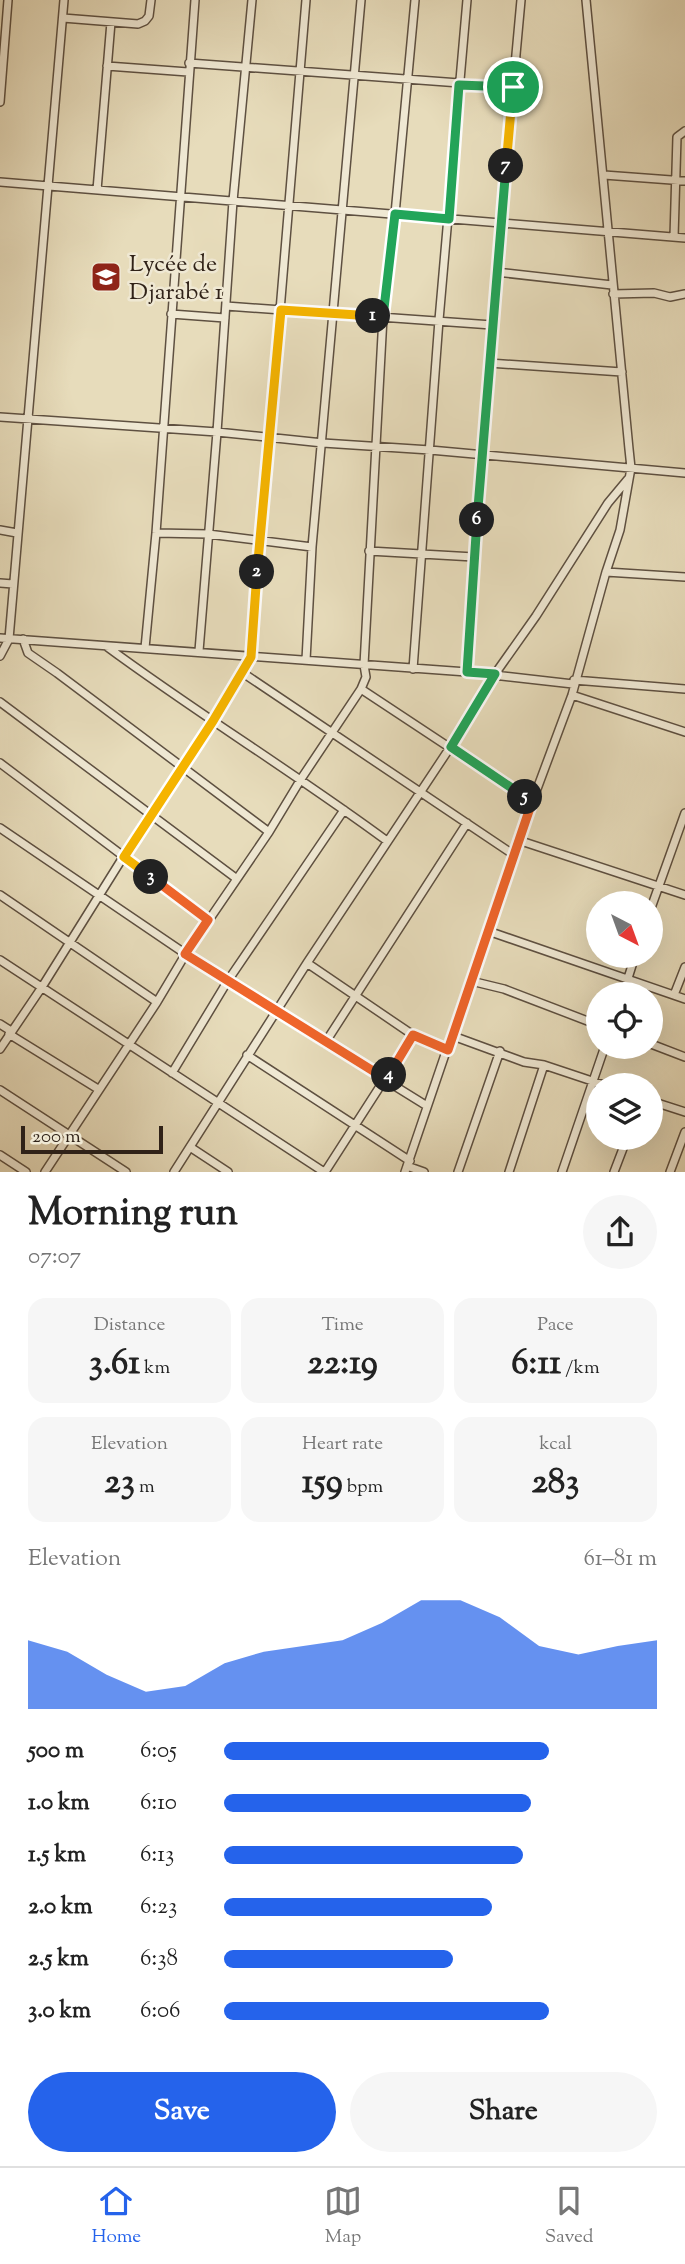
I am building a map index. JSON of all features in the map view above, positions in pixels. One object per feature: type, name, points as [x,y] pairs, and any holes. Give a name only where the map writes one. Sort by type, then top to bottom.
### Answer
[{"type":"street","points":[[0,102],[8,0]]},
{"type":"street","points":[[0,656],[13,584],[18,533],[64,0]]},
{"type":"street","points":[[63,18],[138,24],[145,22],[149,16],[150,0]]},
{"type":"street","points":[[145,648],[164,430],[195,0]]},
{"type":"street","points":[[199,651],[218,432],[233,201],[252,0]]},
{"type":"street","points":[[0,1049],[150,814],[213,721],[251,657],[306,0]]},
{"type":"street","points":[[306,660],[312,547],[361,0]]},
{"type":"street","points":[[45,1172],[157,1002],[185,954],[269,832],[361,689],[366,677],[364,664],[369,551],[383,317],[415,0]]},
{"type":"street","points":[[413,669],[439,320],[467,0]]},
{"type":"street","points":[[467,672],[496,272],[521,0]]},
{"type":"street","points":[[407,1166],[518,840],[572,695],[620,530],[631,468],[586,0]]},
{"type":"street","points":[[97,190],[111,22]]},
{"type":"street","points":[[190,63],[513,87]]},
{"type":"street","points":[[107,66],[188,72]]},
{"type":"street","points":[[674,237],[677,138],[685,131]]},
{"type":"street","points":[[604,175],[685,181]]},
{"type":"street","points":[[0,182],[607,233],[685,237]]},
{"type":"street","points":[[496,272],[612,285]]},
{"type":"street","points":[[613,294],[654,293],[670,297],[685,294]]},
{"type":"street","points":[[226,306],[492,325]]},
{"type":"street","points":[[171,314],[225,318]]},
{"type":"street","points":[[489,363],[622,372]]},
{"type":"street","points":[[0,417],[218,432],[685,473]]},
{"type":"street","points":[[174,1172],[275,1012],[451,747],[495,674],[608,502],[629,477]]},
{"type":"street","points":[[0,530],[18,533]]},
{"type":"street","points":[[156,533],[208,534],[312,547]]},
{"type":"street","points":[[369,551],[474,557]]},
{"type":"street","points":[[606,572],[685,577]]},
{"type":"street","points":[[0,583],[13,584]]},
{"type":"street","points":[[4,639],[199,651],[685,689]]},
{"type":"street","points":[[23,639],[28,653],[269,832]]},
{"type":"street","points":[[105,645],[387,841]]},
{"type":"street","points":[[243,673],[514,855]]},
{"type":"street","points":[[361,689],[532,802]]},
{"type":"street","points":[[572,695],[685,732]]},
{"type":"street","points":[[0,702],[237,879]]},
{"type":"street","points":[[0,763],[208,920]]},
{"type":"street","points":[[172,1073],[227,982],[344,810]]},
{"type":"street","points":[[656,891],[681,836],[685,813]]},
{"type":"street","points":[[325,1043],[467,823]]},
{"type":"street","points":[[0,828],[227,982],[427,1106]]},
{"type":"street","points":[[518,840],[685,895]]},
{"type":"street","points":[[0,895],[157,1002]]},
{"type":"street","points":[[488,931],[685,999]]},
{"type":"street","points":[[0,960],[325,1172],[413,1035]]},
{"type":"street","points":[[307,963],[413,1035],[448,1050]]},
{"type":"street","points":[[674,995],[685,967]]},
{"type":"street","points":[[627,982],[631,968]]},
{"type":"street","points":[[471,981],[504,989],[586,1020]]},
{"type":"street","points":[[0,1024],[98,1089]]},
{"type":"street","points":[[453,1035],[524,1062],[544,1065],[586,1079]]},
{"type":"street","points":[[663,1049],[685,1058]]},
{"type":"street","points":[[458,1172],[500,1051]]},
{"type":"street","points":[[247,1055],[356,1126],[407,1166],[425,1172]]},
{"type":"street","points":[[509,1172],[544,1065]]},
{"type":"street","points":[[0,1090],[126,1172]]},
{"type":"street","points":[[562,1172],[586,1102]]},
{"type":"street","points":[[663,1105],[685,1112]]},
{"type":"street","points":[[670,1172],[685,1132]]},
{"type":"street","points":[[190,1147],[228,1172]]},
{"type":"street","points":[[614,1172],[622,1150]]},
{"type":"street","points":[[0,1155],[26,1172]]},
{"type":"place","name":"Lycée de Djarabé 1","points":[[106,277]]},
{"type":"route","points":[[459,85],[513,87],[496,272],[467,672],[495,674],[451,747],[532,802],[448,1050],[413,1035],[386,1079],[185,954],[208,920],[124,857],[213,721],[251,657],[281,310],[383,317],[395,214],[449,219],[459,85]]}]
